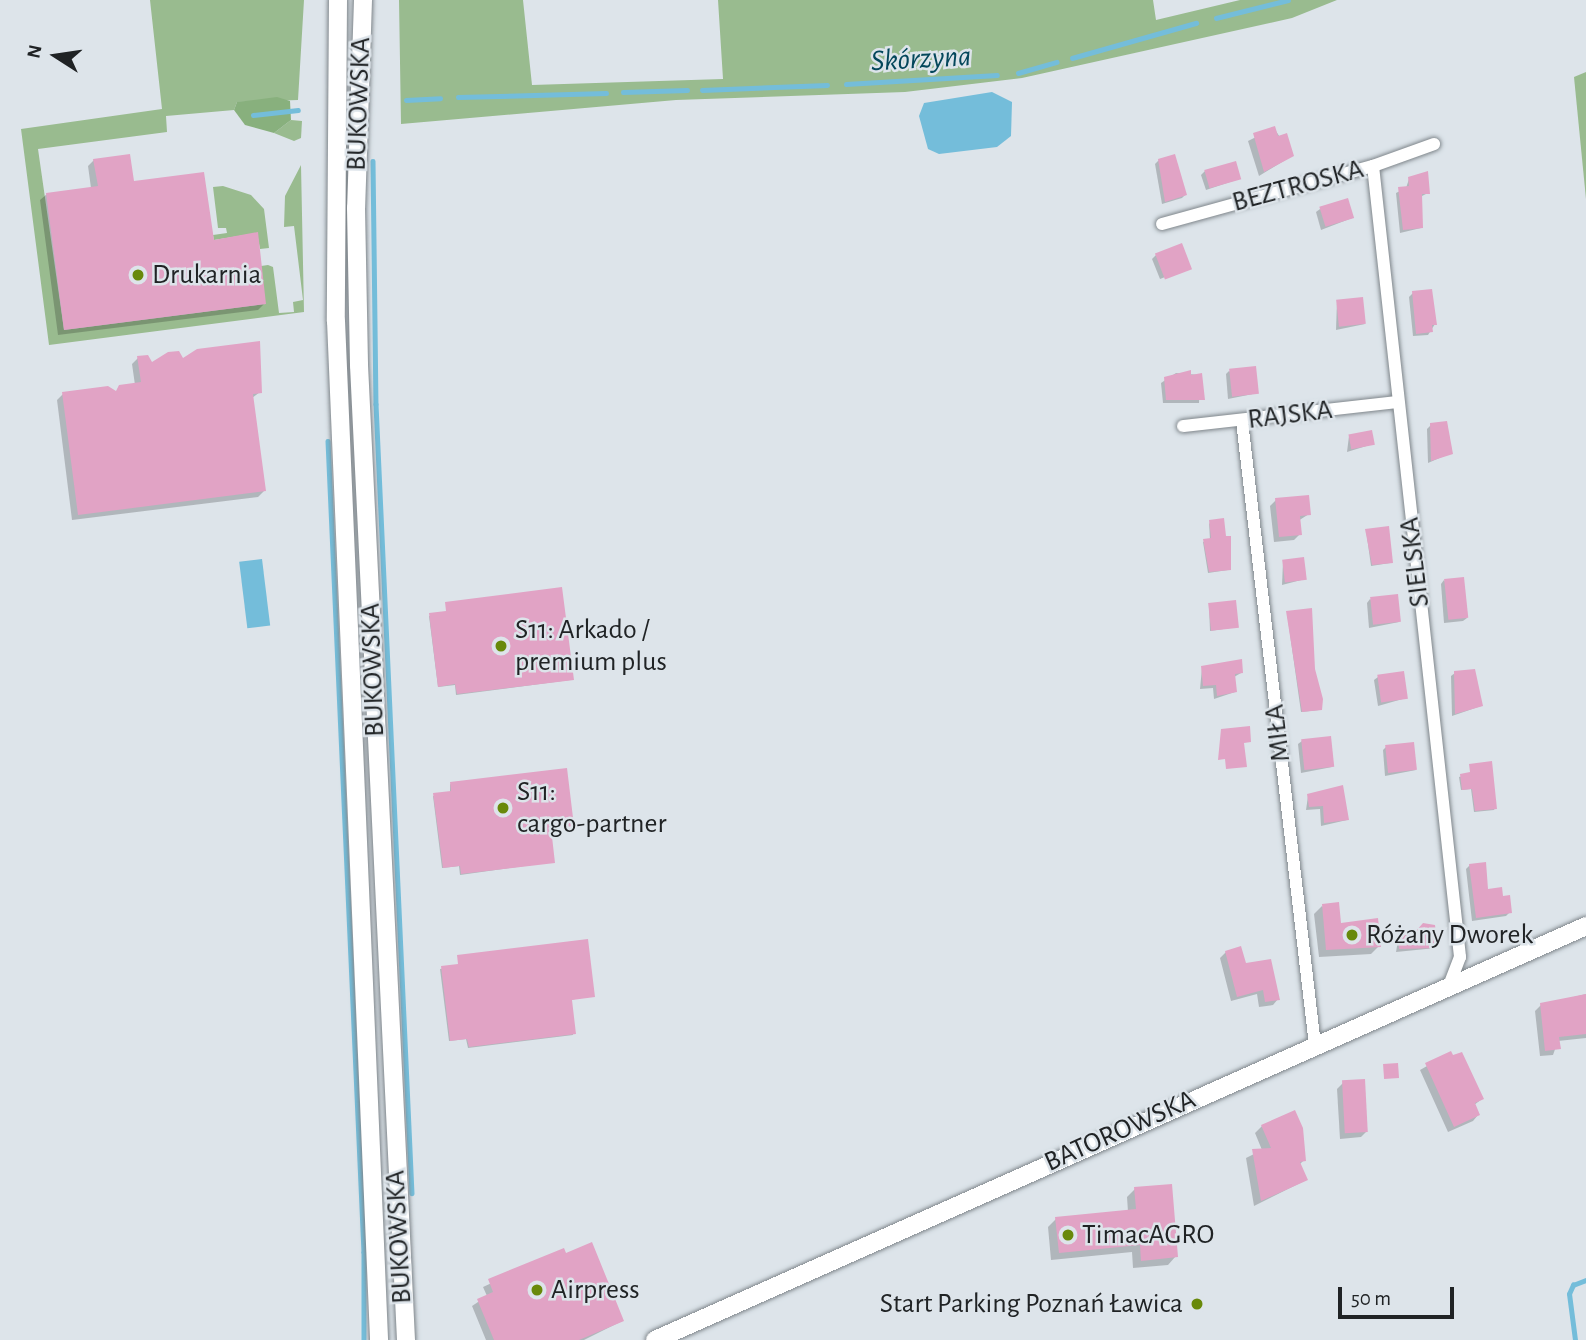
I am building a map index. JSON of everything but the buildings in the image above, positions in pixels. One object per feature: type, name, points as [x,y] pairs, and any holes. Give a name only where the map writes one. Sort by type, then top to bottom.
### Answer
[{"type":"main road","name":"BUKOWSKA","points":[[338,0],[336,321],[379,1340]]},
{"type":"main road","name":"BUKOWSKA","points":[[363,0],[357,296],[406,1340]]},
{"type":"main road","name":"BATOROWSKA","points":[[655,1340],[1586,926]]},
{"type":"street","name":"BEZTROSKA","points":[[1162,224],[1373,166],[1434,144]]},
{"type":"street","name":"SIELSKA","points":[[1373,166],[1396,402],[1460,957],[1449,985]]},
{"type":"street","name":"RAJSKA","points":[[1183,426],[1396,402]]},
{"type":"street","name":"MIŁA","points":[[1241,421],[1315,1045]]},
{"type":"street","points":[[1460,957],[1481,971]]},
{"type":"green space","points":[[150,0],[304,0],[298,100],[237,102],[234,110],[166,116],[167,132],[38,149],[64,330],[265,304],[261,266],[268,265],[273,267],[279,313],[294,312],[293,302],[303,300],[294,226],[284,227],[285,196],[301,165],[304,312],[49,345],[21,129],[162,109]]},
{"type":"green space","points":[[399,0],[523,0],[532,85],[723,79],[718,0],[1153,0],[1156,20],[1240,0],[1337,0],[1292,18],[1022,78],[905,92],[676,100],[401,124]]},
{"type":"green space","points":[[1586,72],[1586,199],[1574,77]]},
{"type":"green space","points":[[277,97],[290,101],[291,120],[274,133],[245,125],[234,110],[237,102]]},
{"type":"green space","points":[[291,120],[302,121],[301,138],[294,141],[274,133]]},
{"type":"green space","points":[[223,186],[251,195],[264,209],[269,248],[260,249],[257,233],[214,240],[213,235],[227,233],[226,228],[218,228],[213,187]]},
{"type":"water","points":[[992,92],[1012,102],[1011,136],[997,147],[939,154],[928,149],[919,116],[924,103]]},
{"type":"water","points":[[262,559],[270,626],[247,628],[239,562]]},
{"type":"waterway","name":"Skórzyna","points":[[1216,18],[1288,0]]},
{"type":"waterway","name":"Skórzyna","points":[[1072,58],[1196,23]]},
{"type":"waterway","name":"Skórzyna","points":[[1018,73],[1056,62]]},
{"type":"waterway","name":"Skórzyna","points":[[846,84],[997,75]]},
{"type":"waterway","name":"Skórzyna","points":[[702,90],[827,85]]},
{"type":"waterway","name":"Skórzyna","points":[[623,92],[687,90]]},
{"type":"waterway","name":"Skórzyna","points":[[458,97],[606,93]]},
{"type":"waterway","name":"Skórzyna","points":[[406,100],[440,98]]},
{"type":"waterway","name":"Skórzyna","points":[[253,115],[298,110]]},
{"type":"waterway","points":[[373,161],[376,404],[412,1193]]},
{"type":"waterway","points":[[328,441],[364,1252],[364,1340]]},
{"type":"waterway","points":[[1575,1340],[1569,1294],[1573,1285],[1586,1280]]},
{"type":"place","name":"Drukarnia","points":[[138,275]]},
{"type":"place","name":"S11: Arkado / premium plus","points":[[501,646]]},
{"type":"place","name":"S11: cargo-partner","points":[[503,808]]},
{"type":"place","name":"Różany Dworek","points":[[1352,935]]},
{"type":"place","name":"TimacAGRO","points":[[1068,1235]]},
{"type":"place","name":"Airpress","points":[[537,1290]]},
{"type":"place","name":"Start Parking Poznań Ławica","points":[[1197,1304]]}]
